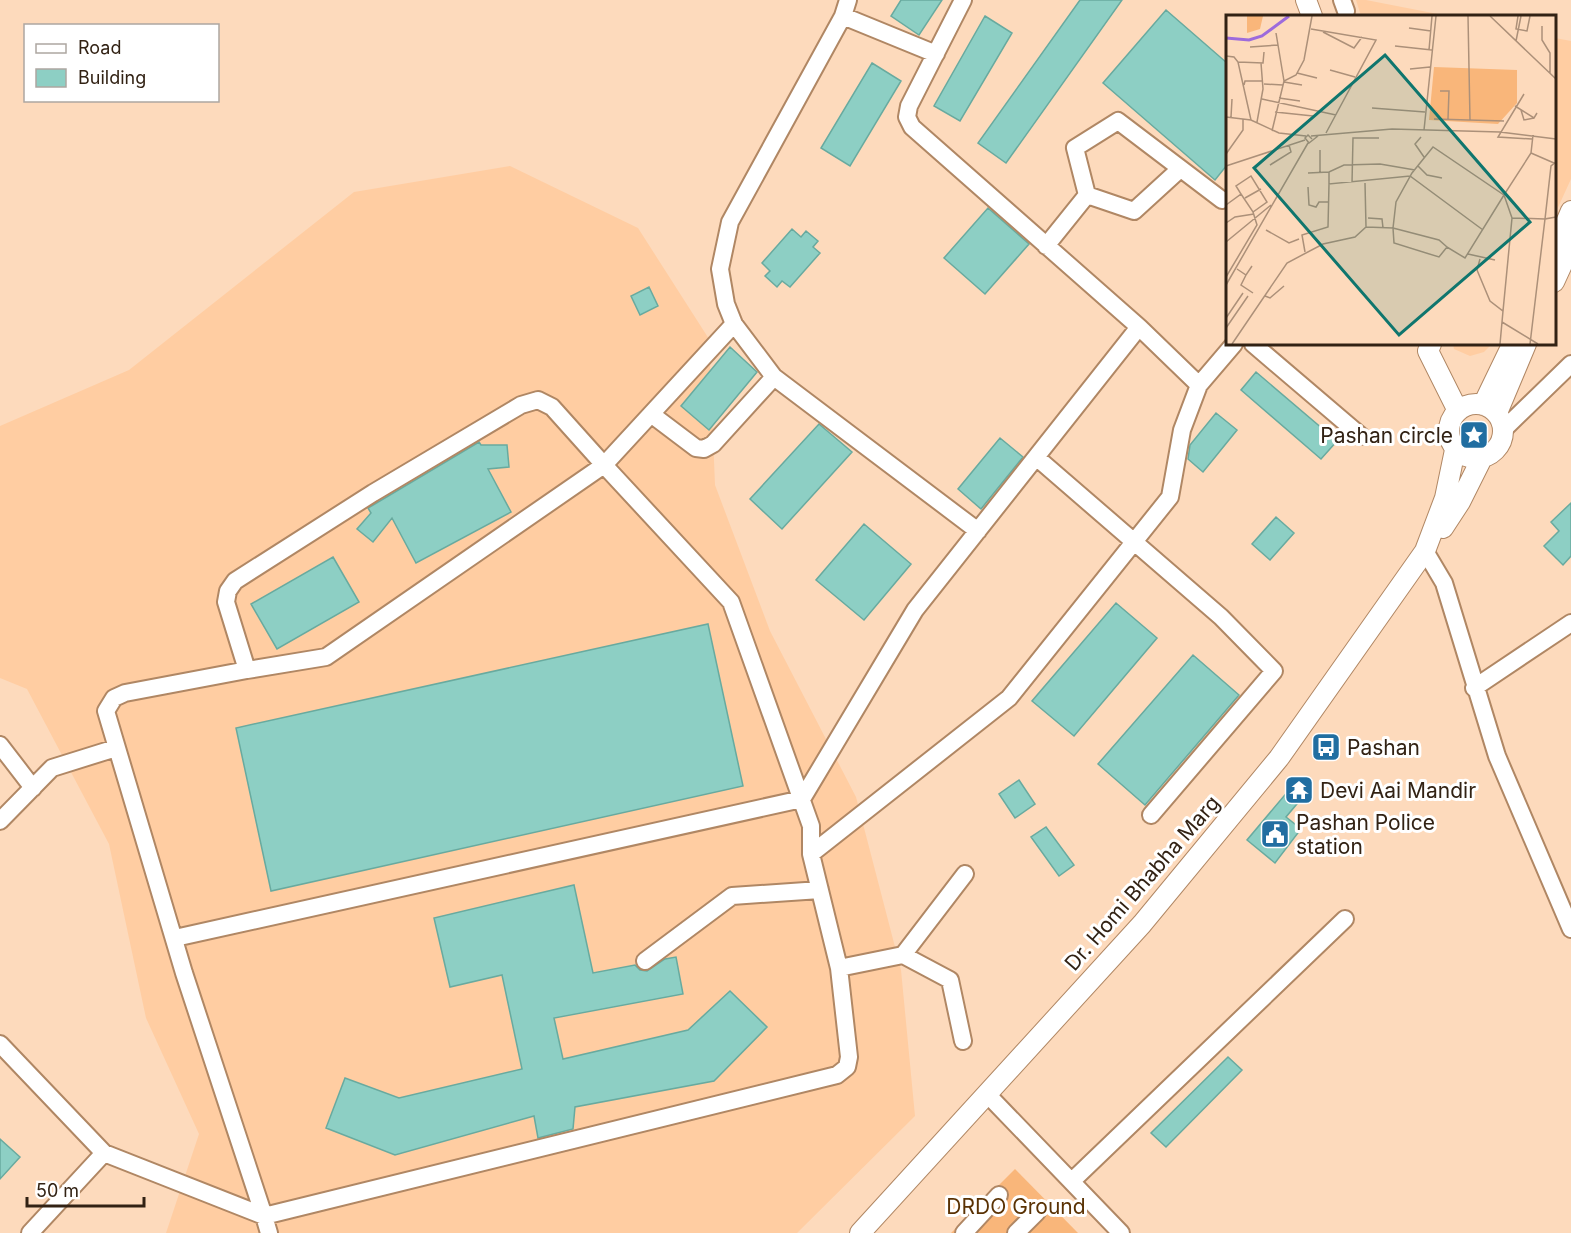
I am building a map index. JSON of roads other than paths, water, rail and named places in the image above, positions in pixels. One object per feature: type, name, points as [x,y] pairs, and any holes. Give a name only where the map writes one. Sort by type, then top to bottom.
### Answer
[{"type":"main road","points":[[1306,0],[1312,15]]},
{"type":"main road","points":[[1556,245],[1571,211]]},
{"type":"main road","points":[[1556,278],[1571,245]]},
{"type":"main road","points":[[1432,345],[1428,351],[1482,413],[1498,448],[1482,458],[1472,459],[1455,450],[1448,432],[1450,423],[1482,413],[1525,345]]},
{"type":"main road","points":[[1482,413],[1512,345]]},
{"type":"main road","name":"Dr. Homi Bhabha Marg","points":[[1427,545],[1445,498],[1455,450]]},
{"type":"main road","name":"Dr. Homi Bhabha Marg","points":[[860,1233],[1142,924],[1279,758],[1427,545],[1460,502],[1482,458]]},
{"type":"street","points":[[963,0],[909,106],[907,117],[912,127],[1139,327],[1199,385]]},
{"type":"street","points":[[936,54],[846,8],[730,222],[720,269],[726,304],[734,324],[774,377],[978,531]]},
{"type":"street","points":[[1087,195],[1075,148],[1118,122],[1222,200]]},
{"type":"street","points":[[1087,195],[1134,211],[1180,169]]},
{"type":"street","points":[[1046,246],[1087,195]]},
{"type":"street","points":[[269,1233],[106,711],[114,698],[125,693],[326,657],[604,465],[734,324]]},
{"type":"street","points":[[175,938],[802,799],[915,610],[1139,327]]},
{"type":"street","points":[[811,854],[1009,698],[1170,497],[1182,430],[1199,385],[1233,345]]},
{"type":"street","points":[[1254,345],[1361,436]]},
{"type":"street","points":[[1482,413],[1571,364]]},
{"type":"street","points":[[651,414],[696,448],[705,449],[713,444],[774,377]]},
{"type":"street","points":[[0,1044],[104,1153],[264,1216],[837,1075],[847,1067],[849,1057],[839,968],[811,854],[811,826],[731,602],[552,407],[538,400],[522,405],[373,493],[235,581],[228,591],[226,602],[247,670]]},
{"type":"street","points":[[1036,457],[1221,617],[1274,671],[1151,815]]},
{"type":"street","points":[[1427,545],[1444,583],[1474,688],[1497,756],[1571,929]]},
{"type":"street","points":[[1474,688],[1571,622]]},
{"type":"street","points":[[0,746],[33,788]]},
{"type":"street","points":[[0,821],[52,768],[117,748]]},
{"type":"street","points":[[903,955],[965,874]]},
{"type":"street","points":[[645,961],[732,896],[820,890]]},
{"type":"street","points":[[1073,1180],[1345,919]]},
{"type":"street","points":[[839,968],[903,955],[950,980],[963,1041]]},
{"type":"street","points":[[987,1094],[1073,1180],[1121,1233]]},
{"type":"street","points":[[30,1233],[104,1153]]},
{"type":"street","points":[[964,1233],[999,1195]]},
{"type":"street","points":[[1016,1233],[1036,1212]]},
{"type":"place","name":"Pashan circle","points":[[1474,435]]},
{"type":"place","name":"Pashan","points":[[1326,747]]},
{"type":"place","name":"Devi Aai Mandir","points":[[1299,790]]},
{"type":"place","name":"Pashan Police station","points":[[1275,834]]},
{"type":"park label","name":"DRDO Ground","points":[[1016,1206]]}]
